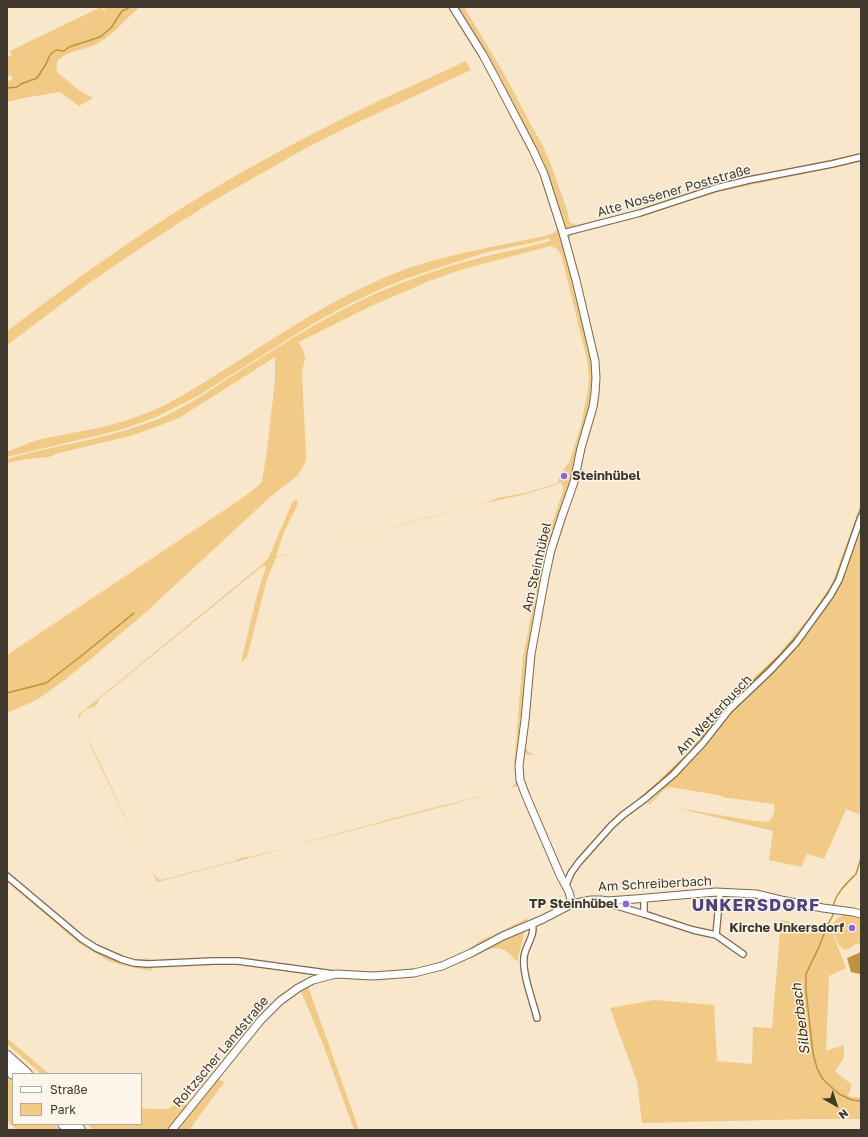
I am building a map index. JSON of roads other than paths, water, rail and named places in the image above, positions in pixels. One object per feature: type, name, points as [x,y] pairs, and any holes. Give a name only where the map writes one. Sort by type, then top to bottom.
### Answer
[{"type":"highway","points":[[7,1056],[26,1073]]},
{"type":"street","name":"Am Steinhübel","points":[[453,7],[484,58],[533,150],[544,174],[564,233],[595,361],[596,378],[593,407],[581,448],[574,482],[551,550],[545,577],[531,654],[519,766],[520,780],[526,796],[560,875],[566,885],[572,904]]},
{"type":"street","name":"Alte Nossener Poststraße","points":[[564,233],[640,213],[716,188],[861,157]]},
{"type":"street","name":"Am Wetterbusch","points":[[566,885],[571,873],[579,862],[611,826],[674,774],[703,744],[734,705],[771,670],[796,643],[827,601],[839,580],[861,517]]},
{"type":"street","points":[[7,876],[82,938],[96,948],[121,960],[148,964],[238,961],[336,974]]},
{"type":"street","points":[[716,935],[720,892]]},
{"type":"street","name":"Am Schreiberbach","points":[[336,974],[372,976],[414,973],[442,966],[572,904],[591,900],[607,901],[644,899],[720,892],[756,894],[833,910],[861,914]]},
{"type":"street","points":[[644,899],[644,914]]},
{"type":"street","points":[[607,901],[607,903],[693,930],[716,935],[743,954]]},
{"type":"street","points":[[529,925],[533,930],[524,956],[525,971],[537,1018]]},
{"type":"street","points":[[311,971],[313,980]]},
{"type":"street","name":"Roitzscher Landstraße","points":[[172,1130],[261,1020],[280,1001],[298,988],[313,980],[336,974]]},
{"type":"waterway","points":[[7,88],[17,87],[37,78],[50,55],[56,50],[64,51],[69,47],[100,37],[111,28],[122,11],[129,7]]},
{"type":"waterway","points":[[750,684],[781,654],[800,632],[830,590],[836,578],[861,507]]},
{"type":"waterway","points":[[7,693],[46,683],[134,613]]},
{"type":"waterway","points":[[701,739],[730,703],[746,688]]},
{"type":"waterway","points":[[662,780],[698,742]]},
{"type":"waterway","points":[[638,800],[658,783]]},
{"type":"waterway","name":"Silberbach","points":[[855,875],[861,858]]},
{"type":"waterway","name":"Silberbach","points":[[833,908],[838,894],[855,875]]},
{"type":"waterway","name":"Silberbach","points":[[833,912],[806,974],[806,991],[813,1053],[817,1068],[822,1078],[839,1094],[852,1100],[861,1101]]},
{"type":"place","name":"Steinhübel","points":[[564,476]]},
{"type":"place","name":"TP Steinhübel","points":[[626,904]]},
{"type":"place","name":"Kirche Unkersdorf","points":[[852,928]]},
{"type":"district","name":"UNKERSDORF","points":[[756,906]]}]
